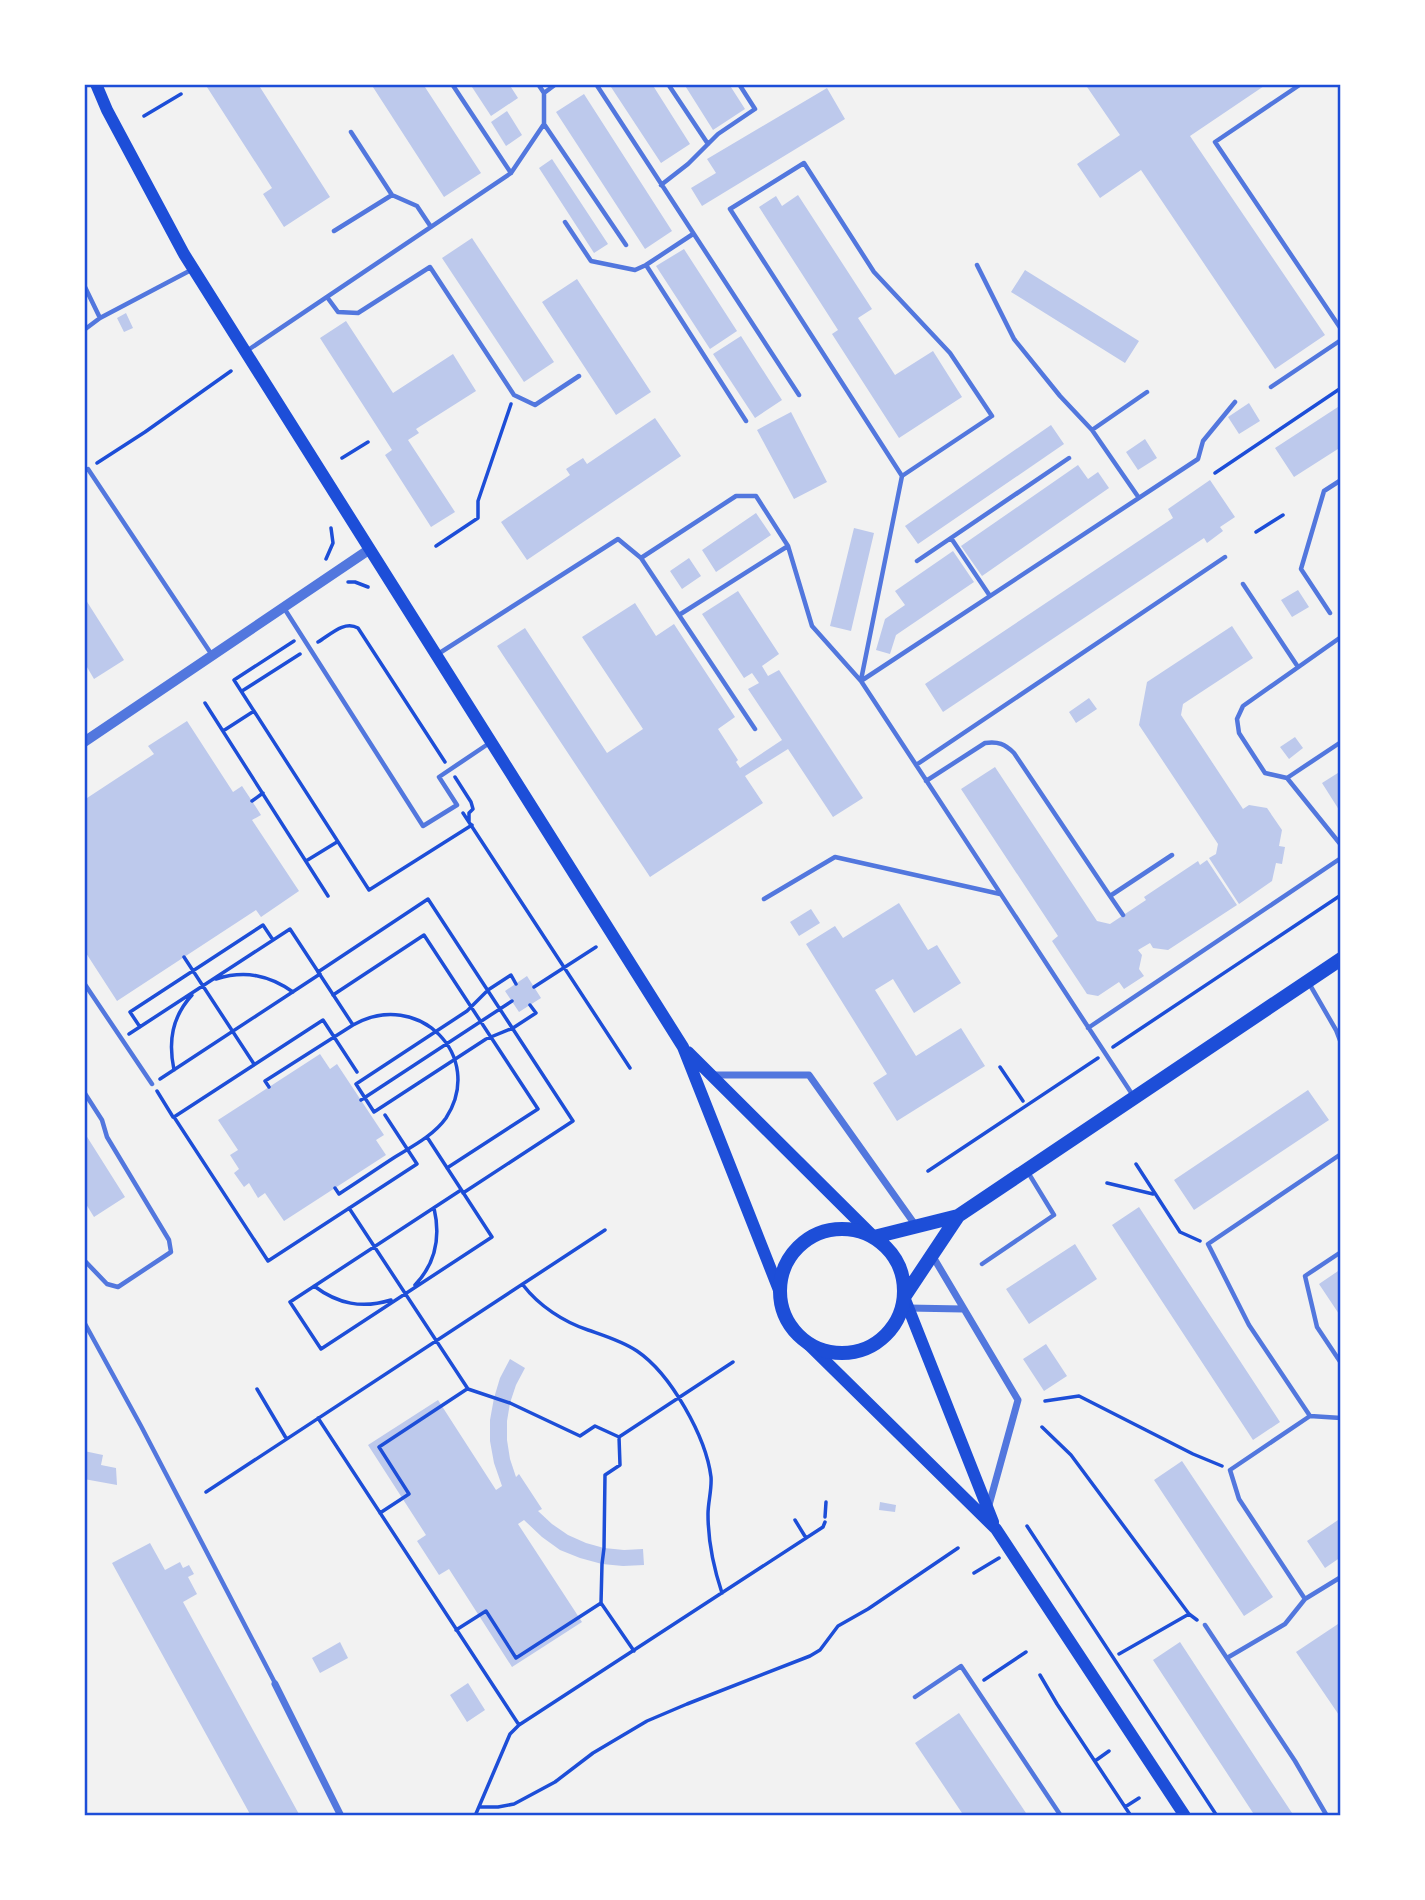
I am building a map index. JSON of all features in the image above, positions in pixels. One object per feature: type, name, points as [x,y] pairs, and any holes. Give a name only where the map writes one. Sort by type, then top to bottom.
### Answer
[{"type":"main road","points":[[96,84],[107,110],[193,269],[683,1046],[791,1327],[996,1529]]},
{"type":"main road","points":[[779,1290],[782,1271],[791,1255],[804,1241],[820,1232],[838,1228],[857,1230],[874,1237],[958,1216],[1341,959]]},
{"type":"main road","points":[[683,1046],[888,1249],[898,1263],[906,1302],[996,1529],[1185,1816]]},
{"type":"main road","points":[[805,1342],[825,1351],[846,1353],[867,1347],[885,1335],[898,1318],[932,1255],[958,1216]]},
{"type":"street","points":[[84,742],[370,549]]},
{"type":"street","points":[[712,1075],[809,1075],[917,1227]]},
{"type":"street","points":[[932,1255],[1018,1401],[987,1509]]},
{"type":"street","points":[[906,1302],[964,1310]]},
{"type":"street","points":[[275,1684],[341,1816]]},
{"type":"lane","points":[[453,84],[511,173]]},
{"type":"lane","points":[[246,352],[511,173],[544,124],[544,93],[538,84]]},
{"type":"lane","points":[[544,93],[556,84]]},
{"type":"lane","points":[[596,84],[799,395]]},
{"type":"lane","points":[[668,84],[708,144]]},
{"type":"lane","points":[[661,185],[688,164],[718,134],[755,109],[739,84]]},
{"type":"lane","points":[[1301,84],[1215,142],[1341,329]]},
{"type":"lane","points":[[544,124],[626,245]]},
{"type":"lane","points":[[351,132],[392,195],[417,206],[431,227]]},
{"type":"lane","points":[[861,681],[902,476],[730,209],[804,163],[874,272],[950,353],[992,416],[902,476]]},
{"type":"lane","points":[[334,230],[392,195]]},
{"type":"lane","points":[[565,222],[591,261],[635,270],[693,234]]},
{"type":"lane","points":[[646,265],[746,421]]},
{"type":"lane","points":[[977,265],[1014,339],[1060,396],[1092,430],[1139,498]]},
{"type":"lane","points":[[327,297],[338,312],[358,313],[430,267],[514,395],[535,405],[579,376]]},
{"type":"lane","points":[[84,330],[100,318],[193,269]]},
{"type":"lane","points":[[84,285],[100,318]]},
{"type":"lane","points":[[1271,387],[1341,340]]},
{"type":"lane","points":[[1092,430],[1147,392]]},
{"type":"lane","points":[[861,681],[1198,459],[1203,441],[1235,402]]},
{"type":"lane","points":[[917,561],[1069,458]]},
{"type":"lane","points":[[86,470],[212,656]]},
{"type":"lane","points":[[1330,613],[1301,569],[1324,491],[1341,480]]},
{"type":"lane","points":[[641,558],[736,496],[756,496],[788,546],[812,626],[861,681],[1134,1098]]},
{"type":"lane","points":[[951,538],[990,596]]},
{"type":"lane","points":[[436,655],[618,539],[641,558],[755,729]]},
{"type":"lane","points":[[679,615],[788,546]]},
{"type":"lane","points":[[916,765],[1225,558]]},
{"type":"lane","points":[[1243,584],[1298,667]]},
{"type":"lane","points":[[284,607],[423,826],[457,805],[439,777],[491,742]]},
{"type":"lane","points":[[1341,637],[1243,705],[1237,719],[1239,733],[1265,773],[1287,778],[1341,845]]},
{"type":"lane","points":[[926,781],[985,743],[996,741],[1006,745],[1123,915]]},
{"type":"lane","points":[[1287,778],[1341,742]]},
{"type":"lane","points":[[1110,896],[1172,855]]},
{"type":"lane","points":[[764,899],[835,857],[1001,895]]},
{"type":"lane","points":[[1088,1028],[1341,858]]},
{"type":"lane","points":[[1308,981],[1341,1043]]},
{"type":"lane","points":[[84,984],[152,1084]]},
{"type":"lane","points":[[84,1092],[102,1120],[107,1137],[169,1240],[171,1252],[118,1287],[107,1284],[84,1260]]},
{"type":"lane","points":[[1310,1416],[1249,1325],[1208,1244],[1341,1154]]},
{"type":"lane","points":[[982,1264],[1054,1214],[1026,1170]]},
{"type":"lane","points":[[1341,1252],[1305,1276],[1317,1327],[1341,1363]]},
{"type":"lane","points":[[84,1322],[275,1684]]},
{"type":"lane","points":[[1305,1599],[1239,1499],[1230,1470],[1310,1416],[1341,1418]]},
{"type":"lane","points":[[1227,1658],[1285,1624],[1305,1599],[1340,1579]]},
{"type":"lane","points":[[1205,1625],[1295,1761],[1327,1816]]},
{"type":"lane","points":[[915,1697],[961,1666],[1061,1816]]},
{"type":"path","points":[[144,116],[181,94]]},
{"type":"path","points":[[86,470],[231,371]]},
{"type":"path","points":[[1215,472],[1341,388]]},
{"type":"path","points":[[436,546],[478,518],[478,501],[514,395]]},
{"type":"path","points":[[342,458],[368,442]]},
{"type":"path","points":[[1256,532],[1283,515]]},
{"type":"path","points":[[313,645],[345,625],[352,624],[358,628],[471,802],[473,809],[469,813],[470,823],[631,1068]]},
{"type":"path","points":[[302,636],[234,680],[369,890],[470,823]]},
{"type":"path","points":[[242,691],[303,652]]},
{"type":"path","points":[[205,703],[328,896]]},
{"type":"path","points":[[223,731],[254,711]]},
{"type":"path","points":[[251,801],[263,793]]},
{"type":"path","points":[[306,861],[337,841]]},
{"type":"path","points":[[929,1171],[1341,895]]},
{"type":"path","points":[[385,1115],[417,1164],[268,1261],[152,1084],[428,899],[573,1121],[462,1191],[434,1208],[290,1302],[321,1349],[492,1237],[462,1191],[447,1168],[426,1137]]},
{"type":"path","points":[[140,1027],[130,1012],[263,926],[272,940]]},
{"type":"path","points":[[122,1039],[290,929],[352,1024]]},
{"type":"path","points":[[333,995],[424,935],[538,1109],[447,1168]]},
{"type":"path","points":[[534,987],[596,947]]},
{"type":"path","points":[[184,957],[254,1065]]},
{"type":"path","points":[[174,1070],[170,1039],[174,1023],[191,996],[203,986],[225,976],[249,974],[265,976],[293,992]]},
{"type":"path","points":[[516,984],[511,975],[488,990],[471,1007],[356,1084],[363,1099],[374,1112],[491,1037],[513,1028],[536,1013],[530,1005]]},
{"type":"path","points":[[363,1099],[512,1001]]},
{"type":"path","points":[[269,1087],[265,1081],[364,1018],[389,1013],[414,1017],[436,1031],[447,1044],[454,1060],[457,1085],[445,1120],[426,1137],[339,1194],[335,1188]]},
{"type":"path","points":[[174,1117],[323,1020],[357,1072]]},
{"type":"path","points":[[1000,1067],[1023,1101]]},
{"type":"path","points":[[1136,1164],[1180,1232],[1208,1244]]},
{"type":"path","points":[[1107,1183],[1155,1194]]},
{"type":"path","points":[[349,1208],[468,1389],[510,1404],[580,1436],[595,1426],[619,1437]]},
{"type":"path","points":[[314,1286],[335,1299],[358,1305],[382,1303],[404,1293],[417,1283],[434,1256],[438,1232],[434,1208]]},
{"type":"path","points":[[206,1492],[605,1230]]},
{"type":"path","points":[[523,1285],[544,1306],[563,1319],[636,1350],[654,1364],[679,1398],[707,1454],[711,1480],[709,1541],[713,1566],[722,1593]]},
{"type":"path","points":[[619,1437],[733,1362]]},
{"type":"path","points":[[257,1389],[287,1438]]},
{"type":"path","points":[[380,1513],[409,1494],[379,1447],[468,1389]]},
{"type":"path","points":[[1045,1401],[1079,1395],[1193,1454],[1230,1470]]},
{"type":"path","points":[[318,1418],[519,1725]]},
{"type":"path","points":[[1042,1427],[1071,1455],[1189,1614],[1205,1625]]},
{"type":"path","points":[[619,1437],[620,1465],[605,1475],[601,1604],[635,1651]]},
{"type":"path","points":[[475,1816],[510,1734],[519,1725],[823,1527],[826,1502]]},
{"type":"path","points":[[795,1520],[806,1538]]},
{"type":"path","points":[[1027,1526],[1217,1816]]},
{"type":"path","points":[[479,1807],[514,1804],[555,1782],[593,1753],[647,1721],[810,1656],[820,1650],[838,1626],[958,1548]]},
{"type":"path","points":[[456,1630],[486,1611],[516,1658],[601,1604]]},
{"type":"path","points":[[1119,1654],[1189,1614]]},
{"type":"path","points":[[975,1686],[1026,1652]]},
{"type":"path","points":[[1040,1675],[1131,1816]]},
{"type":"path","points":[[1094,1761],[1109,1751]]},
{"type":"path","points":[[1125,1807],[1139,1797]]},
{"type":"building","points":[[205,84],[258,84],[330,197],[284,227],[263,194],[272,188]]},
{"type":"building","points":[[371,84],[423,84],[481,173],[444,197]]},
{"type":"building","points":[[470,84],[509,84],[518,98],[491,116]]},
{"type":"building","points":[[609,84],[652,84],[690,144],[661,163]]},
{"type":"building","points":[[684,84],[729,84],[745,109],[713,130]]},
{"type":"building","points":[[1085,84],[1267,84],[1190,136],[1325,335],[1275,369],[1141,170],[1100,198],[1077,164],[1120,135]]},
{"type":"building","points":[[827,88],[845,119],[702,206],[691,188],[716,173],[707,159]]},
{"type":"building","points":[[584,94],[672,231],[645,249],[556,112]]},
{"type":"building","points":[[507,111],[522,135],[506,146],[491,122]]},
{"type":"building","points":[[552,159],[608,244],[594,253],[539,168]]},
{"type":"building","points":[[798,195],[872,309],[858,318],[895,375],[933,351],[962,397],[899,438],[832,334],[838,330],[759,207],[776,196],[782,206]]},
{"type":"building","points":[[472,238],[554,362],[524,382],[442,258]]},
{"type":"building","points":[[684,249],[737,331],[710,349],[656,266]]},
{"type":"building","points":[[1025,270],[1139,341],[1125,363],[1011,292]]},
{"type":"building","points":[[577,279],[651,392],[616,415],[542,302]]},
{"type":"building","points":[[126,313],[133,328],[124,332],[117,318]]},
{"type":"building","points":[[346,321],[393,393],[453,354],[476,391],[416,429],[419,433],[408,440],[455,512],[431,527],[385,455],[392,450],[320,338]]},
{"type":"building","points":[[741,336],[782,400],[755,418],[713,354]]},
{"type":"building","points":[[1249,403],[1260,421],[1239,434],[1228,417]]},
{"type":"building","points":[[1341,405],[1341,447],[1294,477],[1275,448]]},
{"type":"building","points":[[791,412],[827,482],[794,499],[757,430]]},
{"type":"building","points":[[655,418],[681,456],[527,560],[501,522],[570,475],[566,469],[583,458],[587,464]]},
{"type":"building","points":[[1051,425],[1064,444],[918,544],[905,526]]},
{"type":"building","points":[[1145,439],[1157,458],[1138,470],[1126,452]]},
{"type":"building","points":[[1078,465],[1088,479],[1098,472],[1109,488],[982,576],[961,546]]},
{"type":"building","points":[[1210,480],[1235,517],[1220,527],[1223,531],[1207,543],[1204,538],[943,712],[925,684],[1173,518],[1168,509]]},
{"type":"building","points":[[756,513],[771,535],[716,572],[702,550]]},
{"type":"building","points":[[854,528],[874,533],[851,631],[830,626]]},
{"type":"building","points":[[953,551],[974,582],[896,635],[890,654],[876,650],[885,619],[905,605],[895,591]]},
{"type":"building","points":[[689,558],[701,576],[682,589],[670,571]]},
{"type":"building","points":[[1298,590],[1309,607],[1292,617],[1281,600]]},
{"type":"building","points":[[738,591],[779,654],[762,666],[768,676],[779,670],[863,798],[833,817],[788,749],[745,776],[763,803],[650,877],[497,646],[525,628],[607,753],[643,729],[582,637],[635,603],[656,636],[674,624],[735,717],[718,729],[738,760],[736,762],[740,768],[782,740],[748,689],[759,683],[752,673],[744,678],[702,614]]},
{"type":"building","points":[[84,597],[124,660],[94,679],[84,662]]},
{"type":"building","points":[[1232,626],[1253,658],[1183,704],[1181,715],[1243,809],[1249,805],[1267,808],[1282,830],[1279,846],[1285,847],[1282,864],[1276,863],[1272,881],[1239,904],[1209,858],[1216,854],[1218,844],[1139,725],[1147,682]]},
{"type":"building","points":[[1089,698],[1097,709],[1076,723],[1069,712]]},
{"type":"building","points":[[187,721],[233,792],[242,786],[252,801],[261,815],[252,820],[299,891],[261,917],[256,910],[117,1001],[84,950],[84,800],[154,754],[148,746]]},
{"type":"building","points":[[1295,737],[1303,748],[1289,759],[1280,747]]},
{"type":"building","points":[[995,767],[1097,921],[1110,924],[1146,900],[1144,897],[1198,861],[1200,865],[1207,860],[1237,905],[1168,950],[1153,948],[1150,943],[1138,950],[1142,955],[1139,969],[1144,976],[1124,989],[1119,982],[1098,996],[1087,994],[1052,941],[1058,936],[961,789]]},
{"type":"building","points":[[1341,771],[1341,813],[1322,783]]},
{"type":"building","points":[[899,903],[928,950],[937,945],[961,983],[914,1013],[893,979],[875,990],[916,1056],[961,1028],[985,1066],[897,1121],[873,1083],[887,1074],[806,944],[835,926],[843,938]]},
{"type":"building","points":[[811,909],[820,923],[799,936],[790,922]]},
{"type":"building","points":[[527,976],[541,998],[519,1012],[505,991]]},
{"type":"building","points":[[320,1054],[330,1069],[337,1064],[384,1135],[376,1140],[386,1155],[284,1221],[265,1193],[258,1198],[249,1183],[244,1187],[234,1173],[239,1169],[230,1155],[238,1150],[218,1120]]},
{"type":"building","points":[[1308,1090],[1329,1120],[1194,1210],[1174,1180]]},
{"type":"building","points":[[84,1132],[125,1197],[94,1217],[84,1201]]},
{"type":"building","points":[[1139,1207],[1280,1422],[1253,1440],[1112,1225]]},
{"type":"building","points":[[1075,1244],[1097,1279],[1029,1324],[1006,1289]]},
{"type":"building","points":[[1341,1269],[1341,1317],[1319,1284]]},
{"type":"building","points":[[1046,1344],[1067,1376],[1044,1391],[1023,1359]]},
{"type":"building","points":[[510,1359],[525,1368],[516,1385],[507,1421],[510,1459],[516,1477],[519,1474],[542,1509],[538,1511],[568,1535],[586,1543],[604,1548],[643,1549],[644,1565],[602,1564],[580,1558],[560,1550],[524,1520],[518,1524],[582,1622],[512,1667],[449,1569],[439,1575],[417,1541],[426,1535],[368,1445],[438,1400],[496,1490],[502,1486],[490,1441],[490,1420],[500,1378]]},
{"type":"building","points":[[84,1451],[103,1455],[101,1465],[116,1468],[117,1485],[84,1479]]},
{"type":"building","points":[[1182,1461],[1273,1597],[1244,1616],[1154,1480]]},
{"type":"building","points":[[880,1502],[896,1505],[895,1512],[879,1510]]},
{"type":"building","points":[[1341,1518],[1341,1557],[1325,1568],[1307,1541]]},
{"type":"building","points":[[150,1543],[165,1570],[180,1562],[183,1568],[189,1565],[194,1574],[188,1577],[197,1594],[183,1602],[300,1816],[251,1816],[112,1563]]},
{"type":"building","points":[[1341,1622],[1341,1718],[1296,1652]]},
{"type":"building","points":[[340,1642],[348,1658],[320,1673],[312,1658]]},
{"type":"building","points":[[1180,1642],[1294,1816],[1255,1816],[1153,1660]]},
{"type":"building","points":[[468,1683],[485,1710],[467,1722],[450,1695]]},
{"type":"building","points":[[959,1713],[1028,1816],[964,1816],[915,1743]]}]
